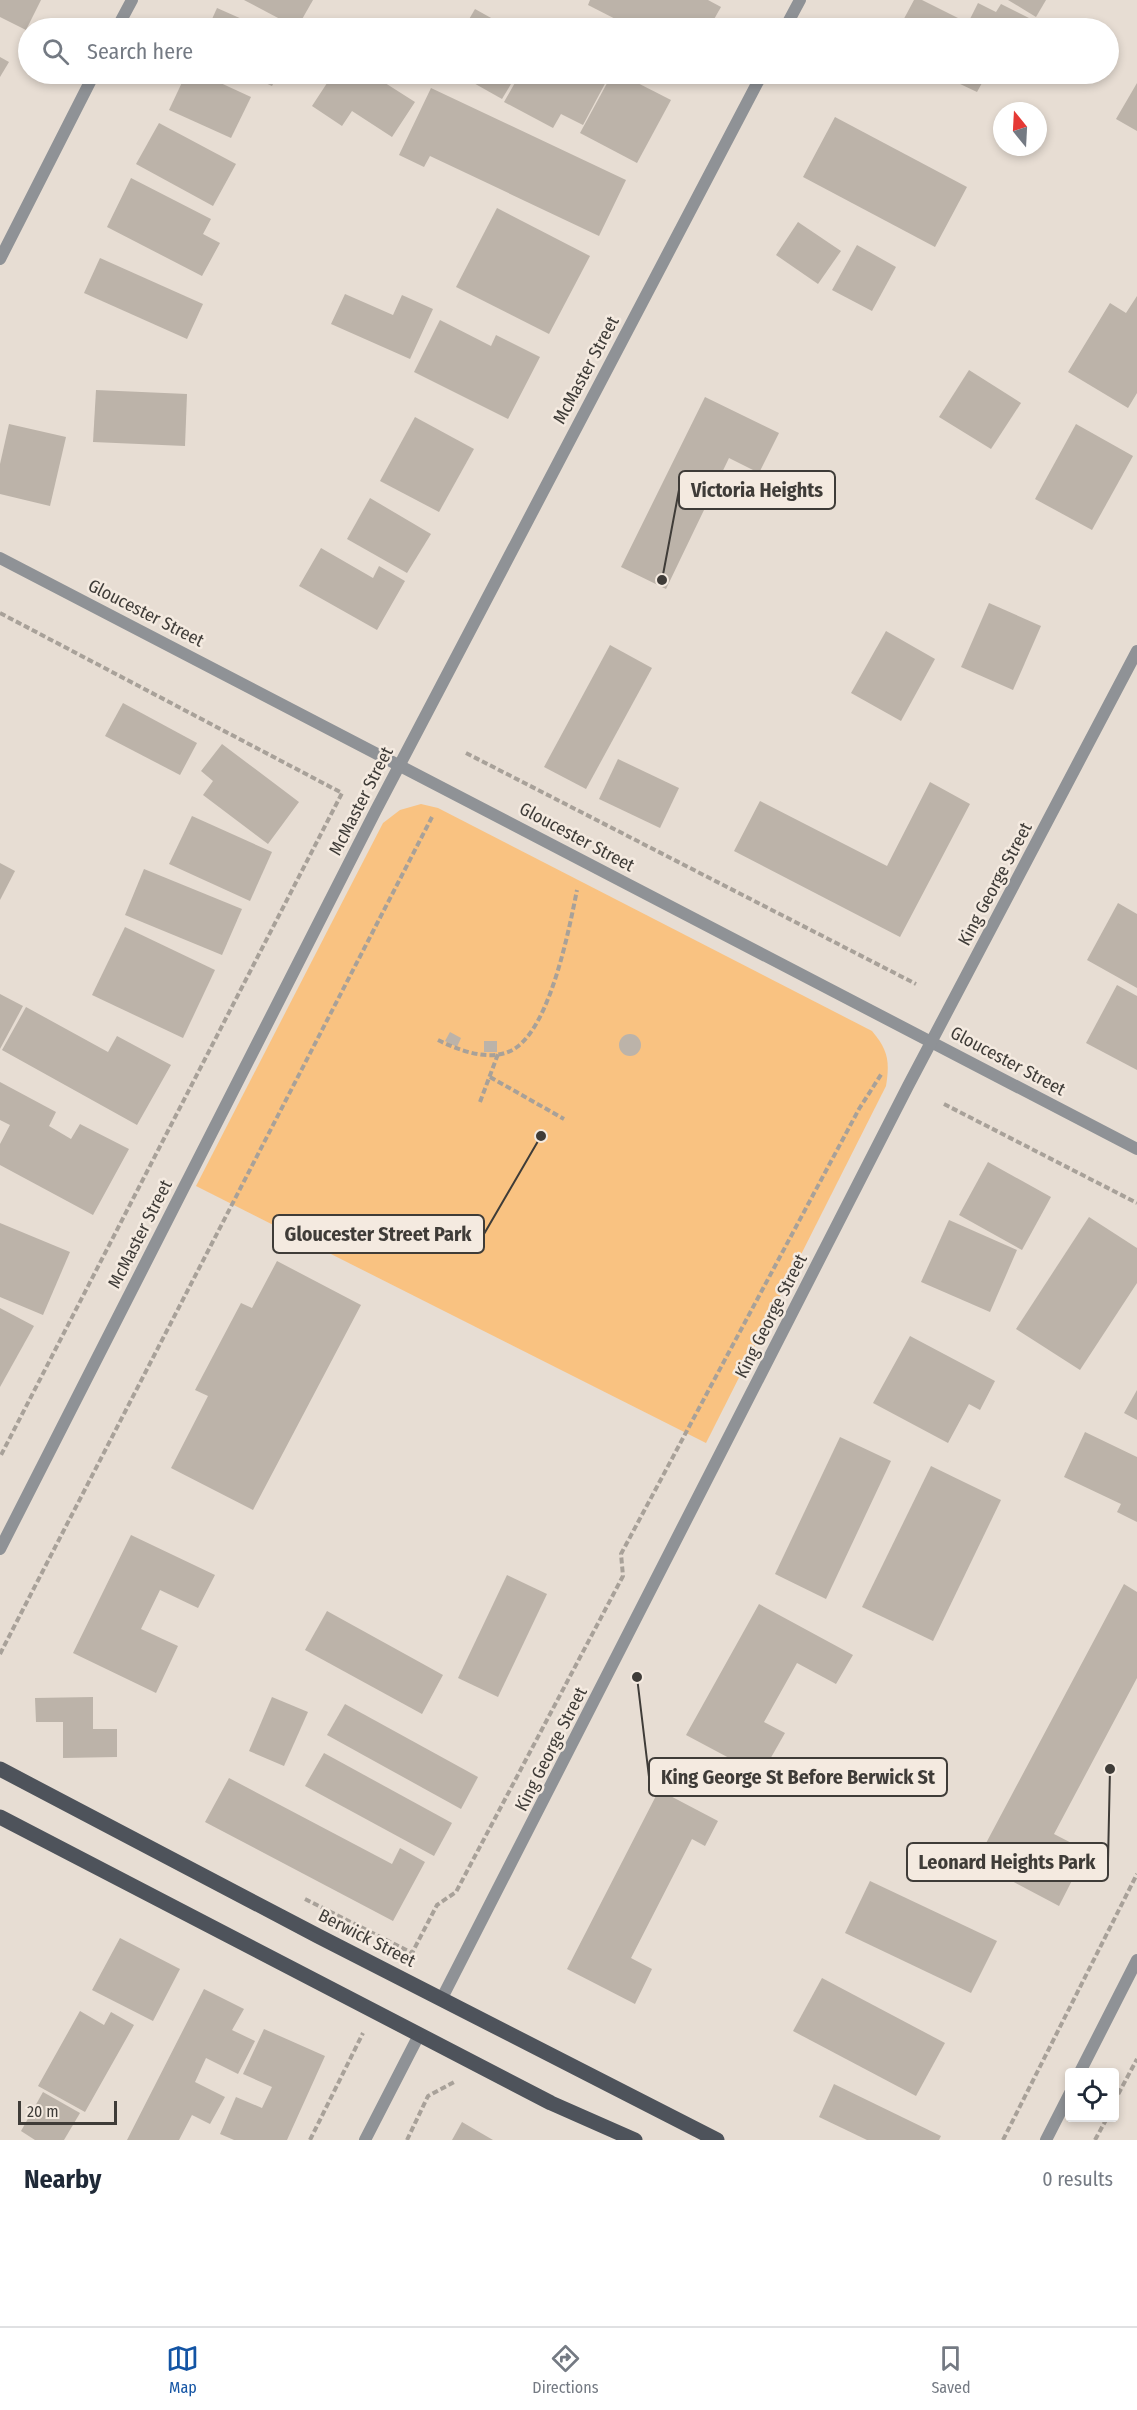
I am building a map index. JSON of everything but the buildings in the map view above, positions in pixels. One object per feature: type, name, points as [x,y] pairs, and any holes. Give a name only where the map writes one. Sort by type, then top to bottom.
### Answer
[{"type":"main road","name":"Berwick Street","points":[[0,1769],[717,2140]]},
{"type":"main road","points":[[0,1817],[551,2103],[635,2140]]},
{"type":"street","points":[[122,18],[132,0]]},
{"type":"street","points":[[790,18],[800,0]]},
{"type":"street","points":[[0,259],[89,84]]},
{"type":"street","name":"McMaster Street","points":[[0,1549],[400,764],[757,84]]},
{"type":"street","name":"Gloucester Street","points":[[0,558],[1137,1149]]},
{"type":"street","name":"King George Street","points":[[442,1998],[932,1042],[1137,651]]},
{"type":"street","points":[[1083,2068],[1137,1960]]},
{"type":"street","points":[[365,2140],[419,2035]]},
{"type":"street","points":[[1046,2140],[1065,2103]]},
{"type":"path","points":[[0,614],[342,793],[0,1457]]},
{"type":"path","points":[[466,753],[916,984]]},
{"type":"path","points":[[0,1654],[432,817]]},
{"type":"path","points":[[438,1040],[458,1050],[498,1054],[516,1048],[526,1038],[540,1013],[563,960],[577,890]]},
{"type":"path","points":[[480,1102],[498,1054]]},
{"type":"path","points":[[412,1953],[437,1905],[456,1892],[623,1576],[621,1554],[859,1109],[882,1073]]},
{"type":"path","points":[[490,1077],[564,1119]]},
{"type":"path","points":[[944,1104],[1137,1203]]},
{"type":"path","points":[[1003,2140],[1137,1874]]},
{"type":"path","points":[[310,2140],[363,2033]]},
{"type":"path","points":[[1119,2093],[1137,2059]]},
{"type":"path","points":[[407,2140],[428,2096],[457,2080]]},
{"type":"path","points":[[1095,2140],[1105,2122]]},
{"type":"shaded area","points":[[421,804],[438,808],[872,1031],[885,1050],[888,1063],[886,1086],[706,1443],[196,1186],[383,823],[400,810]]},
{"type":"place","name":"Victoria Heights","points":[[662,580]]},
{"type":"place","name":"Gloucester Street Park","points":[[541,1136]]},
{"type":"place","name":"King George St Before Berwick St","points":[[637,1677]]},
{"type":"place","name":"Leonard Heights Park","points":[[1110,1769]]}]
